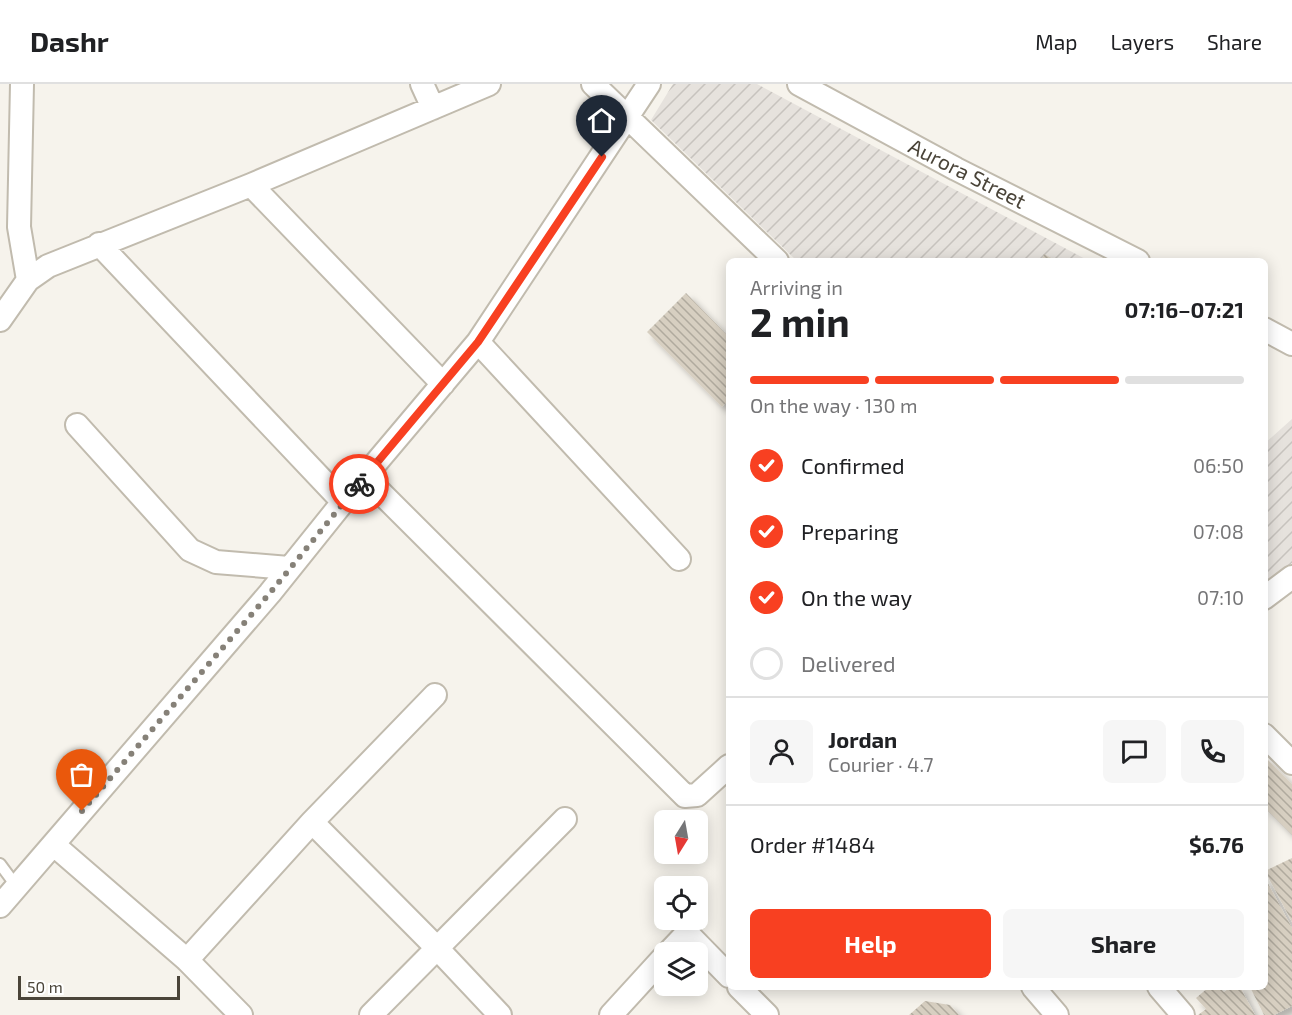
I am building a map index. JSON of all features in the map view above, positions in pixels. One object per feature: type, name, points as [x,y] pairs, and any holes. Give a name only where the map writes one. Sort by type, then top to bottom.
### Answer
[{"type":"street","points":[[22,84],[19,227],[28,280]]},
{"type":"street","points":[[422,84],[433,108]]},
{"type":"street","points":[[0,320],[28,280],[48,266],[250,185],[489,84]]},
{"type":"street","points":[[593,84],[774,258]]},
{"type":"street","points":[[0,906],[270,593],[343,502],[478,342],[649,84]]},
{"type":"street","name":"Aurora Street","points":[[798,84],[956,169],[1132,258]]},
{"type":"street","points":[[250,185],[443,384]]},
{"type":"street","points":[[99,244],[343,502]]},
{"type":"street","points":[[1268,331],[1292,344]]},
{"type":"street","points":[[478,342],[679,559]]},
{"type":"street","points":[[77,426],[190,550],[216,562],[289,568]]},
{"type":"street","points":[[364,477],[685,796],[697,795],[726,768]]},
{"type":"street","points":[[1268,596],[1289,585]]},
{"type":"street","points":[[187,960],[312,822],[435,695]]},
{"type":"street","points":[[1268,739],[1292,763]]},
{"type":"street","points":[[370,1015],[565,819]]},
{"type":"street","points":[[312,822],[500,1015]]},
{"type":"street","points":[[54,845],[187,960],[242,1015]]},
{"type":"street","points":[[678,942],[687,933],[696,942]]},
{"type":"street","points":[[708,954],[726,973]]},
{"type":"street","points":[[611,1015],[654,968]]},
{"type":"street","points":[[742,990],[767,1015]]},
{"type":"street","points":[[1036,990],[1058,1015]]},
{"type":"street","points":[[1162,990],[1183,1015]]},
{"type":"lane","points":[[0,864],[17,887]]},
{"type":"shaded area","points":[[673,84],[757,84],[1083,258],[794,258],[651,120]]},
{"type":"shaded area","points":[[1292,419],[1292,563],[1268,582],[1268,440]]},
{"type":"building","points":[[686,293],[726,334],[726,403],[722,407],[647,332]]},
{"type":"building","points":[[1268,760],[1292,784],[1292,835],[1268,811]]},
{"type":"building","points":[[1292,858],[1292,922],[1268,877],[1268,870]]},
{"type":"building","points":[[1268,883],[1292,928],[1292,1006],[1274,1015],[1264,1015],[1252,990],[1268,990]]},
{"type":"building","points":[[1205,990],[1224,992],[1242,990],[1255,1015],[1198,1015],[1206,1009],[1196,998]]},
{"type":"building","points":[[925,1001],[950,1005],[959,1015],[909,1015]]},
{"type":"way so far","points":[[82,811],[270,593],[359,484]]},
{"type":"route","points":[[359,484],[478,342],[602,157]]}]
